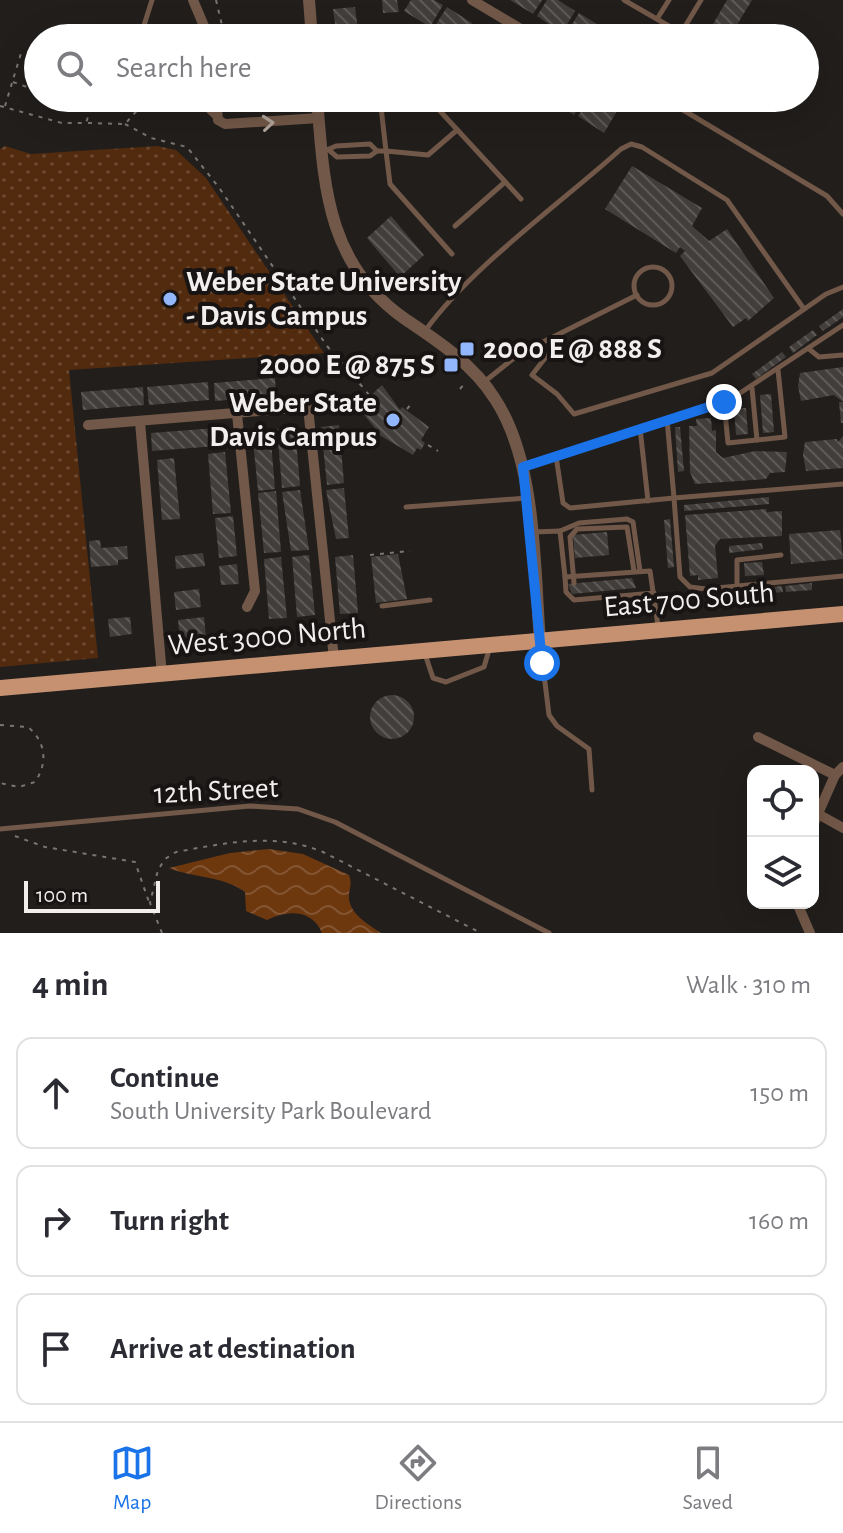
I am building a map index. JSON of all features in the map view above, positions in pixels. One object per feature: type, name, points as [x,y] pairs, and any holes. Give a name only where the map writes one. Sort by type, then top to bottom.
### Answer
[{"type":"main road","name":"East 700 South","points":[[540,641],[843,614]]},
{"type":"main road","name":"West 3000 North","points":[[0,688],[540,641]]},
{"type":"street","points":[[193,0],[203,24]]},
{"type":"street","points":[[309,0],[311,24]]},
{"type":"street","points":[[472,0],[512,24]]},
{"type":"street","points":[[217,112],[218,120],[236,126],[319,118]]},
{"type":"street","points":[[318,112],[326,152],[327,201],[342,247],[382,299],[425,331],[483,383],[504,414],[523,467],[540,641]]},
{"type":"street","points":[[88,425],[308,407],[334,659]]},
{"type":"street","points":[[237,414],[255,591],[247,607]]},
{"type":"street","points":[[140,422],[162,675]]},
{"type":"street","points":[[758,737],[839,771],[819,812]]},
{"type":"street","points":[[819,815],[843,828]]},
{"type":"street","points":[[800,909],[810,933]]},
{"type":"lane","points":[[144,24],[152,0]]},
{"type":"lane","points":[[624,0],[666,24]]},
{"type":"lane","points":[[657,19],[669,0]]},
{"type":"lane","points":[[686,24],[701,0]]},
{"type":"lane","points":[[210,112],[218,120]]},
{"type":"lane","points":[[382,112],[390,184],[452,254]]},
{"type":"lane","points":[[441,112],[521,199]]},
{"type":"lane","points":[[686,112],[827,196],[843,214]]},
{"type":"lane","points":[[326,152],[337,157],[370,156],[377,151],[428,155],[457,130]]},
{"type":"lane","points":[[326,152],[336,146],[370,144],[377,151]]},
{"type":"lane","points":[[425,331],[440,311],[497,257],[621,149],[631,144],[642,147],[727,200],[804,309]]},
{"type":"lane","points":[[455,226],[505,182]]},
{"type":"lane","points":[[651,267],[667,273],[672,289],[665,301],[647,304],[637,295],[634,287],[640,272],[651,267]]},
{"type":"lane","points":[[549,353],[532,375],[574,414],[712,373],[804,309],[843,287]]},
{"type":"lane","points":[[483,383],[519,354],[637,295]]},
{"type":"lane","points":[[523,467],[724,402],[752,388],[843,325]]},
{"type":"lane","points":[[809,349],[819,357],[843,355]]},
{"type":"lane","points":[[724,402],[728,443],[785,437],[778,370]]},
{"type":"lane","points":[[752,388],[757,440]]},
{"type":"lane","points":[[667,419],[680,577],[690,587],[843,576]]},
{"type":"lane","points":[[640,428],[648,501]]},
{"type":"lane","points":[[556,456],[563,503],[570,508],[843,484]]},
{"type":"lane","points":[[406,507],[527,498]]},
{"type":"lane","points":[[530,532],[560,531],[579,523],[627,519],[636,526],[632,574]]},
{"type":"lane","points":[[577,580],[570,537],[577,529],[627,527],[632,574]]},
{"type":"lane","points":[[560,531],[569,597],[654,593]]},
{"type":"lane","points":[[737,586],[737,560],[781,555]]},
{"type":"lane","points":[[565,577],[577,580],[652,574],[658,631]]},
{"type":"lane","points":[[382,606],[430,600]]},
{"type":"lane","points":[[540,641],[549,715],[557,726],[589,749],[592,790]]},
{"type":"lane","points":[[425,651],[433,678],[446,682],[484,667],[491,645]]},
{"type":"lane","name":"12th Street","points":[[3,831],[250,806],[298,809],[335,822],[549,933]]},
{"type":"path","points":[[216,0],[222,24]]},
{"type":"path","points":[[5,107],[22,50]]},
{"type":"path","points":[[12,82],[24,86]]},
{"type":"path","points":[[0,106],[62,123],[125,124],[151,138],[187,147],[220,189],[327,346],[367,393],[369,387]]},
{"type":"path","points":[[86,123],[90,112]]},
{"type":"path","points":[[125,124],[136,112]]},
{"type":"path","points":[[460,389],[467,381]]},
{"type":"path","points":[[407,409],[412,403]]},
{"type":"path","points":[[428,445],[438,451]]},
{"type":"path","points":[[370,555],[410,551]]},
{"type":"path","points":[[0,725],[28,727],[42,743],[44,759],[35,782],[19,787],[0,783]]},
{"type":"path","points":[[3,831],[45,847],[135,862],[159,932]]},
{"type":"path","points":[[150,903],[158,870],[165,859],[176,852],[251,839],[277,840],[303,844],[323,852],[481,933]]},
{"type":"shaded area","name":"Weber State University - Davis Campus","points":[[5,146],[31,154],[157,146],[176,150],[206,178],[324,353],[69,370],[98,658],[0,667],[0,149]]},
{"type":"water","points":[[269,849],[303,854],[349,875],[351,907],[381,933],[322,933],[312,919],[291,913],[267,920],[246,911],[245,892],[237,887],[169,868],[230,853]]},
{"type":"building","points":[[382,0],[397,0],[399,12],[383,13]]},
{"type":"building","points":[[411,0],[434,0],[443,5],[432,24],[425,24],[404,11]]},
{"type":"building","points":[[510,0],[542,0],[533,14]]},
{"type":"building","points":[[547,0],[558,0],[575,11],[567,24],[549,24],[537,16]]},
{"type":"building","points":[[727,0],[752,0],[737,24],[713,24]]},
{"type":"building","points":[[355,7],[357,24],[335,24],[333,9]]},
{"type":"building","points":[[447,7],[472,23],[471,24],[436,24]]},
{"type":"building","points":[[579,13],[597,24],[572,24]]},
{"type":"building","points":[[581,112],[616,112],[604,133],[578,116]]},
{"type":"building","points":[[632,166],[702,208],[692,226],[709,241],[727,229],[774,298],[748,321],[746,318],[733,327],[680,256],[685,251],[680,247],[676,253],[605,209]]},
{"type":"building","points":[[391,216],[424,255],[400,277],[367,238]]},
{"type":"building","points":[[843,309],[843,317],[823,331],[819,326]]},
{"type":"building","points":[[813,330],[817,335],[793,353],[789,347]]},
{"type":"building","points":[[782,352],[786,357],[756,379],[752,374]]},
{"type":"building","points":[[843,367],[843,402],[834,395],[801,401],[798,386],[800,373]]},
{"type":"building","points":[[275,378],[276,396],[215,401],[214,383]]},
{"type":"building","points":[[208,382],[209,400],[149,405],[147,387]]},
{"type":"building","name":"Weber State Davis Campus","points":[[382,385],[400,410],[402,407],[429,427],[421,440],[425,443],[421,450],[417,448],[413,455],[381,436],[358,407]]},
{"type":"building","points":[[143,387],[144,405],[83,410],[81,392]]},
{"type":"building","points":[[771,394],[774,432],[763,433],[760,395]]},
{"type":"building","points":[[839,402],[843,402],[843,423],[841,423]]},
{"type":"building","points":[[734,408],[746,408],[748,434],[736,435]]},
{"type":"building","points":[[711,418],[712,431],[716,430],[716,452],[723,458],[755,451],[787,452],[785,472],[770,473],[766,479],[695,484],[690,472],[689,426],[697,426],[696,419]]},
{"type":"building","points":[[339,425],[344,483],[327,485],[321,427]]},
{"type":"building","points":[[295,427],[300,486],[282,488],[277,429]]},
{"type":"building","points":[[675,427],[680,427],[684,471],[678,472]]},
{"type":"building","points":[[216,428],[217,446],[152,451],[151,433]]},
{"type":"building","points":[[270,429],[275,489],[258,491],[252,430]]},
{"type":"building","points":[[843,436],[843,468],[806,471],[803,455],[805,442],[837,439],[838,442]]},
{"type":"building","points":[[225,452],[231,513],[213,514],[208,454]]},
{"type":"building","points":[[174,458],[180,519],[162,520],[157,460]]},
{"type":"building","points":[[344,488],[349,538],[336,539],[326,490]]},
{"type":"building","points":[[300,490],[309,550],[291,551],[282,492]]},
{"type":"building","points":[[276,491],[281,552],[264,553],[258,493]]},
{"type":"building","points":[[769,497],[769,504],[684,511],[684,505]]},
{"type":"building","points":[[766,509],[767,512],[782,511],[782,536],[720,539],[715,546],[718,578],[698,580],[698,575],[690,576],[685,515]]},
{"type":"building","points":[[233,516],[237,556],[219,558],[215,518]]},
{"type":"building","points":[[670,519],[674,567],[668,568],[664,520]]},
{"type":"building","points":[[840,530],[843,559],[791,564],[789,534]]},
{"type":"building","points":[[607,532],[609,555],[575,558],[573,535]]},
{"type":"building","points":[[100,540],[101,548],[127,546],[128,559],[118,560],[118,565],[91,567],[89,541]]},
{"type":"building","points":[[762,543],[763,549],[729,553],[729,546]]},
{"type":"building","points":[[203,553],[205,566],[176,569],[175,556]]},
{"type":"building","points":[[398,554],[407,599],[376,603],[371,557]]},
{"type":"building","points":[[309,555],[315,615],[297,617],[292,557]]},
{"type":"building","points":[[353,555],[358,613],[340,614],[335,557]]},
{"type":"building","points":[[281,557],[287,618],[269,619],[264,559]]},
{"type":"building","points":[[762,562],[764,575],[745,576],[744,563]]},
{"type":"building","points":[[237,564],[239,584],[221,585],[219,566]]},
{"type":"building","points":[[632,578],[636,588],[572,594],[568,584]]},
{"type":"building","points":[[812,583],[812,590],[786,592],[785,586]]},
{"type":"building","points":[[782,586],[783,592],[753,595],[752,589]]},
{"type":"building","points":[[199,589],[201,607],[176,610],[174,592]]},
{"type":"building","points":[[745,589],[745,596],[716,598],[715,592]]},
{"type":"building","points":[[130,617],[132,634],[110,637],[108,619]]},
{"type":"building","points":[[204,617],[206,637],[180,640],[178,620]]},
{"type":"building","points":[[392,695],[408,701],[414,717],[408,733],[392,739],[376,733],[370,717],[376,701]]},
{"type":"place","name":"Weber State University - Davis Campus","points":[[170,299]]},
{"type":"place","name":"2000 E @ 888 S","points":[[467,349]]},
{"type":"place","name":"2000 E @ 875 S","points":[[451,365]]},
{"type":"place","name":"Weber State Davis Campus","points":[[393,420]]},
{"type":"route","points":[[542,663],[523,467],[724,402]]}]
